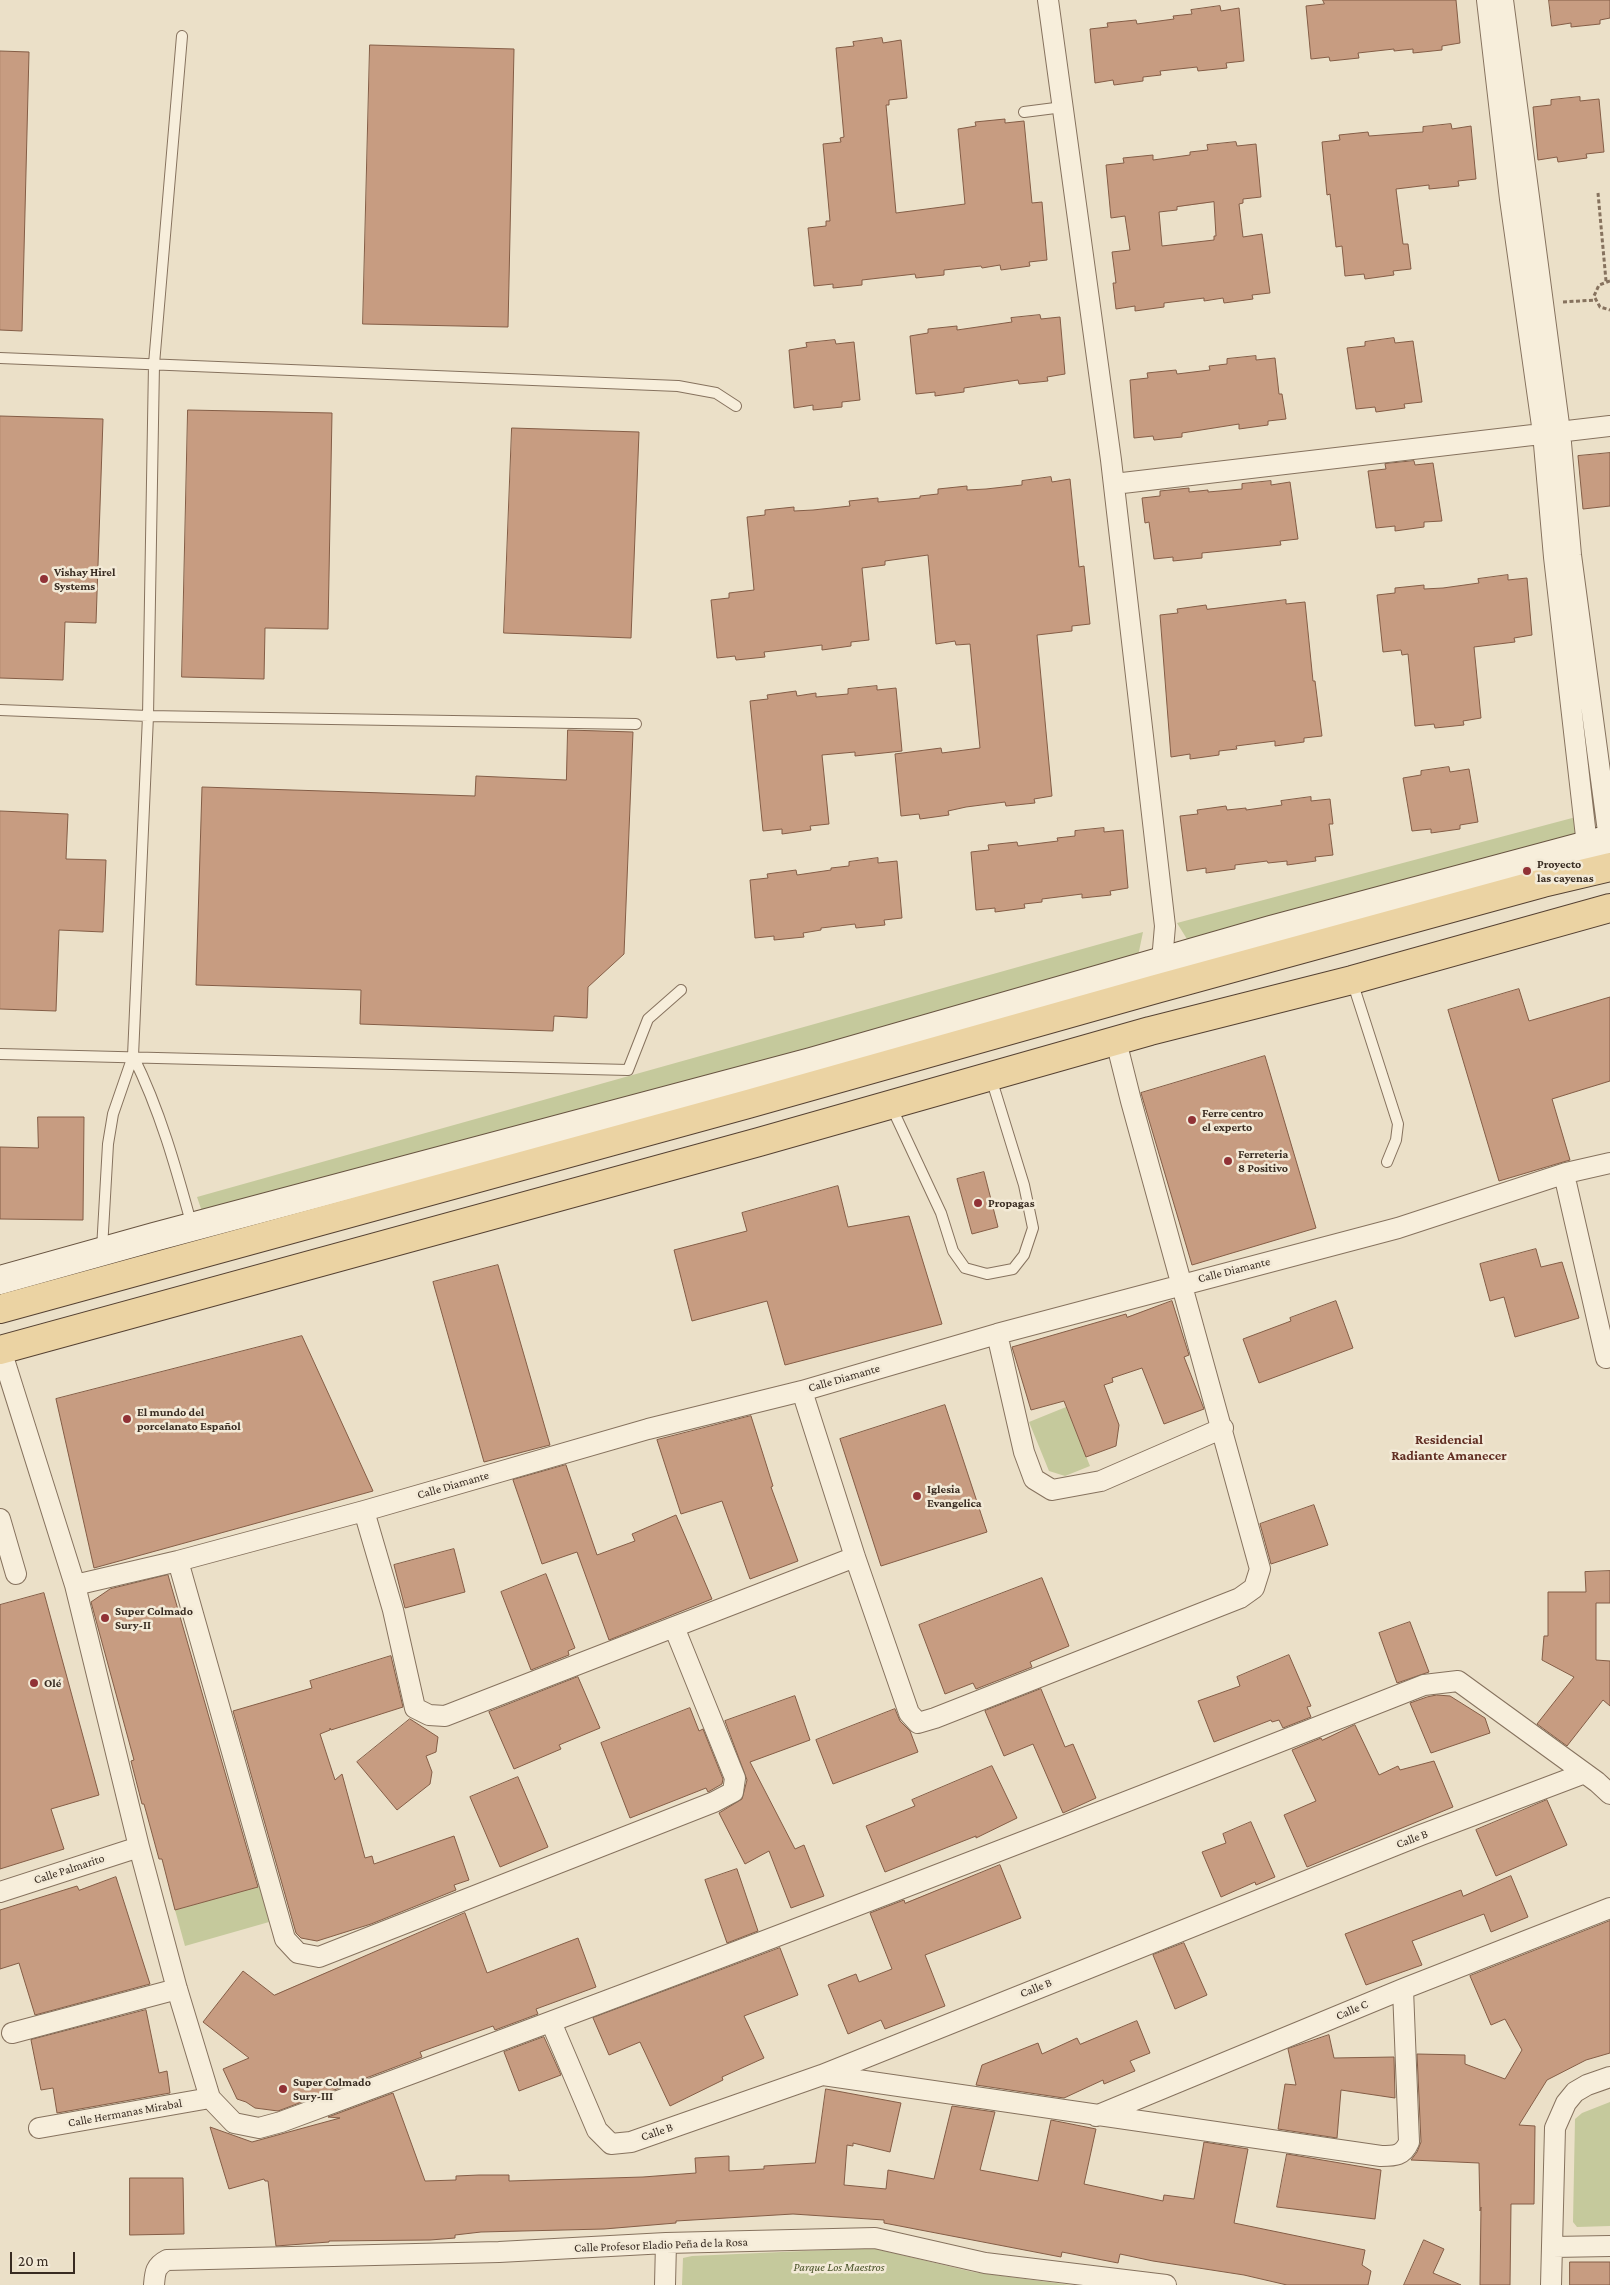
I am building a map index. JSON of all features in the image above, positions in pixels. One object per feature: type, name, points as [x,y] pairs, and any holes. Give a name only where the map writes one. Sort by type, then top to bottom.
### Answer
[{"type":"main road","points":[[0,1309],[729,1109],[1156,988],[1610,866]]},
{"type":"main road","points":[[0,1350],[891,1105],[1116,1041],[1604,912]]},
{"type":"street","points":[[1048,0],[1114,484],[1165,926],[1162,962]]},
{"type":"street","points":[[0,1280],[192,1226],[811,1062],[1162,962],[1600,832],[1562,556],[1551,432],[1505,86],[1487,0]]},
{"type":"street","points":[[1504,0],[1505,86]]},
{"type":"street","points":[[1114,484],[1610,426]]},
{"type":"street","points":[[802,1391],[855,1557],[910,1713],[918,1723],[1240,1598],[1254,1588],[1260,1569],[1116,1041]]},
{"type":"street","name":"Calle Diamante","points":[[75,1585],[178,1561],[364,1511],[648,1429],[802,1391],[997,1334],[1182,1283],[1398,1228],[1564,1174],[1610,1163]]},
{"type":"street","points":[[1564,1174],[1606,1358]]},
{"type":"street","points":[[997,1334],[1024,1452],[1034,1479],[1052,1490],[1101,1481],[1223,1428]]},
{"type":"street","points":[[0,1350],[75,1585],[139,1847],[177,1989],[210,2098],[234,2123],[259,2128],[290,2119],[1016,1845],[1424,1685],[1458,1681],[1585,1773],[1610,1794]]},
{"type":"street","points":[[364,1511],[393,1610],[415,1708],[429,1715],[445,1716],[855,1557]]},
{"type":"street","points":[[0,1519],[16,1574]]},
{"type":"street","points":[[178,1561],[286,1940],[298,1953],[319,1957],[714,1802],[733,1792],[735,1778],[674,1626]]},
{"type":"street","name":"Calle B","points":[[551,2022],[597,2130],[610,2144],[631,2142],[822,2074],[1375,1853],[1585,1773]]},
{"type":"street","name":"Calle Palmarito","points":[[0,1892],[139,1847]]},
{"type":"street","name":"Calle C","points":[[1096,2116],[1403,1989],[1610,1908]]},
{"type":"street","points":[[12,2033],[177,1989]]},
{"type":"street","points":[[822,2074],[1096,2116],[1381,2156],[1396,2156],[1405,2151],[1409,2142],[1403,1989]]},
{"type":"street","points":[[1551,2285],[1555,2128],[1566,2103],[1575,2092],[1587,2085],[1610,2077]]},
{"type":"street","name":"Calle Hermanas Mirabal","points":[[39,2128],[210,2098]]},
{"type":"street","name":"Calle Profesor Eladio Peña de la Rosa","points":[[155,2278],[160,2263],[167,2260],[499,2252],[666,2243],[875,2238],[985,2263],[1166,2285]]},
{"type":"street","points":[[665,2285],[666,2243]]},
{"type":"street","points":[[1553,2247],[1610,2246]]},
{"type":"lane","points":[[102,1251],[108,1144],[112,1122],[133,1056],[148,716],[154,364],[182,36]]},
{"type":"lane","points":[[1024,112],[1063,107]]},
{"type":"lane","points":[[0,358],[678,386],[716,393],[736,406]]},
{"type":"lane","points":[[0,710],[148,716],[636,724]]},
{"type":"lane","points":[[1352,980],[1398,1124],[1396,1140],[1387,1162]]},
{"type":"lane","points":[[0,1054],[628,1070],[648,1019],[681,990]]},
{"type":"lane","points":[[133,1056],[151,1093],[175,1164],[192,1226]]},
{"type":"lane","points":[[891,1105],[941,1213],[953,1250],[964,1268],[987,1274],[1014,1269],[1024,1255],[1033,1228],[1024,1185],[990,1077]]},
{"type":"path","points":[[1598,193],[1608,282],[1596,288],[1595,300],[1600,307],[1610,310]]},
{"type":"path","points":[[1534,305],[1595,300]]},
{"type":"green space","points":[[1576,817],[1579,875],[1208,973],[1177,923]]},
{"type":"green space","points":[[1143,932],[1137,961],[215,1249],[197,1197]]},
{"type":"green space","points":[[1066,1407],[1090,1466],[1065,1476],[1049,1471],[1029,1422]]},
{"type":"green space","points":[[260,1886],[269,1922],[185,1946],[175,1910]]},
{"type":"green space","points":[[1610,2102],[1610,2226],[1577,2227],[1573,2222],[1575,2119],[1582,2113]]},
{"type":"green space","name":"Parque Los Maestros","points":[[872,2248],[973,2272],[1071,2285],[682,2285],[683,2258],[692,2256]]},
{"type":"building","points":[[1323,0],[1456,0],[1460,43],[1442,46],[1442,50],[1413,53],[1413,49],[1394,51],[1394,49],[1358,53],[1359,58],[1330,61],[1329,57],[1311,59],[1306,6],[1324,4]]},
{"type":"building","points":[[1549,0],[1610,0],[1610,18],[1600,20],[1600,24],[1571,27],[1571,23],[1552,26]]},
{"type":"building","points":[[1220,6],[1221,11],[1239,8],[1244,61],[1226,63],[1227,68],[1198,71],[1197,67],[1160,71],[1161,75],[1143,77],[1143,81],[1114,85],[1113,80],[1095,83],[1090,29],[1108,27],[1107,23],[1136,20],[1137,24],[1174,19],[1173,16],[1192,14],[1191,10]]},
{"type":"building","points":[[882,38],[883,43],[901,40],[907,98],[889,100],[889,105],[886,105],[896,213],[965,204],[958,129],[976,126],[975,122],[1005,119],[1005,123],[1024,121],[1032,203],[1042,202],[1047,260],[1029,262],[1030,266],[1001,270],[1000,265],[982,268],[981,266],[944,270],[944,275],[916,278],[915,274],[862,280],[862,285],[833,288],[833,284],[814,286],[808,228],[826,226],[826,221],[830,221],[823,144],[841,142],[840,138],[844,137],[836,48],[854,46],[853,42]]},
{"type":"building","points":[[370,45],[514,49],[508,327],[363,324]]},
{"type":"building","points":[[0,51],[29,52],[22,331],[0,330]]},
{"type":"building","points":[[1580,97],[1580,101],[1599,99],[1604,152],[1586,154],[1587,158],[1558,162],[1557,157],[1538,160],[1533,107],[1551,105],[1551,100]]},
{"type":"building","points":[[1451,124],[1452,129],[1471,126],[1476,179],[1458,181],[1459,186],[1429,189],[1429,185],[1396,189],[1403,244],[1408,244],[1411,269],[1393,271],[1394,275],[1365,279],[1364,274],[1345,276],[1342,246],[1336,247],[1330,194],[1327,195],[1322,142],[1340,140],[1339,135],[1368,132],[1369,136],[1423,132],[1423,127]]},
{"type":"building","points":[[1236,142],[1237,146],[1256,144],[1261,197],[1243,199],[1243,203],[1239,204],[1243,237],[1262,234],[1270,293],[1252,295],[1253,299],[1224,303],[1223,298],[1204,301],[1204,298],[1164,303],[1164,307],[1135,311],[1135,306],[1116,309],[1113,283],[1116,283],[1112,252],[1130,250],[1125,216],[1111,218],[1106,165],[1124,163],[1123,158],[1153,155],[1153,160],[1190,155],[1190,152],[1208,150],[1207,145]],"holes":[[[1214,202],[1216,236],[1214,236],[1214,240],[1162,246],[1159,212],[1177,210],[1177,207]]]},
{"type":"building","points":[[1040,315],[1041,319],[1060,317],[1065,374],[1047,377],[1048,381],[1019,384],[1018,380],[964,388],[964,392],[935,396],[935,392],[916,394],[910,336],[928,333],[928,329],[957,326],[957,330],[1012,322],[1011,318]]},
{"type":"building","points":[[1394,338],[1395,343],[1413,341],[1422,402],[1404,404],[1405,408],[1376,412],[1375,407],[1356,409],[1347,348],[1365,346],[1365,342]]},
{"type":"building","points":[[835,340],[836,344],[854,342],[860,400],[842,402],[842,407],[813,410],[813,405],[794,408],[789,350],[807,347],[806,343]]},
{"type":"building","points":[[1256,356],[1256,360],[1275,358],[1279,394],[1282,394],[1286,419],[1268,421],[1268,425],[1239,429],[1239,424],[1182,433],[1182,437],[1154,440],[1153,436],[1134,438],[1130,380],[1148,378],[1147,373],[1176,370],[1177,374],[1210,370],[1209,366],[1227,364],[1227,359]]},
{"type":"building","points":[[188,410],[332,413],[328,629],[265,628],[264,679],[182,677]]},
{"type":"building","points":[[0,416],[103,419],[96,623],[65,622],[63,680],[0,678]]},
{"type":"building","points":[[512,428],[639,432],[631,638],[504,633]]},
{"type":"building","points":[[1610,453],[1610,506],[1583,509],[1578,456]]},
{"type":"building","points":[[1414,461],[1415,465],[1433,463],[1442,521],[1424,522],[1424,527],[1395,531],[1395,526],[1376,528],[1368,471],[1386,469],[1385,464]]},
{"type":"building","points":[[1051,477],[1052,482],[1070,479],[1079,567],[1084,566],[1090,624],[1072,626],[1072,631],[1037,635],[1052,796],[1034,799],[1035,803],[1006,806],[1005,802],[966,807],[948,811],[949,815],[920,819],[919,814],[901,816],[895,754],[941,748],[942,753],[980,748],[970,644],[956,645],[955,641],[936,644],[928,555],[885,561],[885,565],[862,568],[869,640],[851,642],[851,646],[822,650],[822,645],[764,652],[765,657],[736,660],[735,656],[717,658],[711,600],[729,598],[729,593],[754,590],[747,517],[765,515],[765,510],[794,507],[794,511],[813,510],[850,506],[849,501],[878,498],[878,502],[920,498],[920,496],[938,494],[938,489],[967,486],[967,490],[986,489],[1022,485],[1022,481]]},
{"type":"building","points":[[1271,481],[1271,485],[1290,482],[1298,539],[1280,541],[1281,545],[1202,553],[1202,558],[1173,561],[1173,557],[1154,559],[1149,522],[1145,523],[1142,498],[1160,496],[1160,491],[1189,488],[1189,492],[1242,489],[1242,484]]},
{"type":"building","points":[[1508,575],[1508,580],[1527,578],[1532,635],[1514,638],[1515,642],[1474,647],[1481,718],[1463,721],[1464,725],[1435,728],[1434,724],[1415,726],[1408,654],[1402,655],[1401,650],[1383,652],[1377,595],[1395,593],[1395,588],[1424,585],[1424,589],[1443,588],[1479,583],[1478,579]]},
{"type":"building","points":[[1286,600],[1286,604],[1305,602],[1313,681],[1315,681],[1322,736],[1304,738],[1304,742],[1275,746],[1275,741],[1236,746],[1237,749],[1219,751],[1219,755],[1190,759],[1190,754],[1171,757],[1160,615],[1178,613],[1177,609],[1206,605],[1207,609]]},
{"type":"building","points":[[877,686],[877,690],[896,688],[902,751],[855,756],[855,752],[822,755],[829,824],[810,826],[811,830],[782,834],[782,829],[763,831],[750,701],[768,699],[767,695],[796,691],[797,696],[816,693],[816,697],[848,694],[848,689]]},
{"type":"building","points":[[568,730],[633,732],[624,954],[588,987],[587,1018],[554,1016],[553,1031],[360,1024],[361,990],[196,985],[202,787],[475,796],[476,776],[566,780]]},
{"type":"building","points":[[1449,767],[1450,772],[1469,769],[1478,822],[1460,825],[1460,829],[1431,833],[1431,829],[1412,831],[1403,778],[1421,775],[1421,771]]},
{"type":"building","points":[[1311,797],[1311,801],[1330,799],[1333,824],[1329,824],[1333,855],[1315,857],[1316,861],[1287,865],[1287,861],[1268,863],[1267,861],[1235,865],[1235,869],[1206,873],[1206,868],[1187,871],[1180,816],[1198,814],[1197,810],[1226,806],[1227,810],[1246,808],[1246,810],[1282,805],[1281,801]]},
{"type":"building","points":[[0,811],[68,814],[66,859],[106,860],[103,932],[59,930],[56,1011],[0,1009]]},
{"type":"building","points":[[1104,828],[1104,832],[1123,830],[1128,888],[1110,891],[1111,895],[1082,898],[1082,894],[1042,899],[1042,902],[1024,904],[1025,908],[995,912],[995,908],[976,910],[971,852],[989,850],[988,845],[1017,842],[1018,846],[1058,841],[1057,838],[1075,836],[1075,831]]},
{"type":"building","points":[[878,858],[878,863],[897,861],[902,918],[884,920],[885,925],[856,928],[855,924],[821,928],[821,930],[803,933],[804,937],[774,940],[774,936],[755,938],[750,880],[768,878],[767,874],[796,870],[797,875],[831,870],[831,868],[849,866],[849,862]]},
{"type":"building","points":[[1519,989],[1529,1021],[1610,997],[1610,1081],[1552,1099],[1570,1160],[1499,1181],[1448,1010]]},
{"type":"building","name":"Ferreteria 8 Positivo","points":[[1265,1056],[1316,1228],[1192,1265],[1141,1093]]},
{"type":"building","points":[[38,1117],[84,1117],[83,1220],[0,1219],[0,1147],[38,1148]]},
{"type":"building","name":"Propagas","points":[[984,1172],[998,1227],[972,1234],[957,1179]]},
{"type":"building","points":[[838,1186],[848,1227],[909,1216],[942,1324],[785,1365],[767,1301],[692,1321],[674,1250],[747,1231],[742,1213]]},
{"type":"building","points":[[1536,1249],[1541,1267],[1562,1262],[1579,1318],[1515,1337],[1504,1297],[1490,1301],[1480,1264]]},
{"type":"building","points":[[498,1265],[550,1445],[484,1462],[433,1282]]},
{"type":"building","points":[[1172,1301],[1189,1355],[1184,1357],[1204,1409],[1164,1424],[1142,1368],[1112,1378],[1113,1382],[1104,1385],[1119,1425],[1116,1446],[1086,1457],[1064,1401],[1031,1410],[1012,1347],[1126,1314],[1127,1317]]},
{"type":"building","points":[[1336,1301],[1353,1348],[1259,1383],[1243,1339],[1291,1321],[1290,1318]]},
{"type":"building","points":[[302,1336],[373,1491],[94,1568],[56,1399]]},
{"type":"building","points":[[945,1405],[987,1532],[881,1566],[840,1439]]},
{"type":"building","points":[[751,1416],[773,1486],[771,1487],[798,1561],[750,1579],[722,1501],[681,1514],[657,1440]]},
{"type":"building","points":[[566,1465],[597,1555],[635,1541],[632,1534],[676,1515],[712,1599],[609,1640],[577,1552],[542,1564],[513,1480]]},
{"type":"building","points":[[1314,1505],[1328,1545],[1271,1564],[1260,1524]]},
{"type":"building","points":[[454,1549],[465,1592],[405,1608],[394,1565]]},
{"type":"building","points":[[1610,1571],[1610,1603],[1596,1603],[1596,1660],[1610,1661],[1610,1706],[1603,1700],[1567,1746],[1537,1724],[1574,1677],[1542,1660],[1544,1636],[1548,1636],[1548,1592],[1586,1592],[1585,1572]]},
{"type":"building","points":[[546,1574],[575,1648],[568,1651],[569,1655],[531,1670],[501,1592]]},
{"type":"building","points":[[168,1575],[258,1887],[175,1910],[162,1859],[159,1859],[144,1804],[142,1804],[131,1761],[134,1760],[91,1602],[110,1589]]},
{"type":"building","points":[[1042,1578],[1069,1646],[1030,1662],[1032,1667],[976,1689],[973,1683],[945,1694],[919,1625]]},
{"type":"building","name":"Olé","points":[[44,1593],[99,1795],[51,1809],[64,1849],[0,1869],[0,1605]]},
{"type":"building","points":[[1410,1622],[1429,1672],[1397,1683],[1379,1633]]},
{"type":"building","points":[[1289,1655],[1311,1706],[1307,1707],[1311,1717],[1283,1728],[1279,1720],[1272,1722],[1271,1720],[1214,1742],[1198,1701],[1240,1686],[1237,1677]]},
{"type":"building","points":[[391,1656],[403,1707],[331,1730],[330,1728],[330,1730],[320,1734],[335,1780],[342,1774],[365,1858],[372,1856],[374,1864],[454,1836],[469,1880],[454,1885],[456,1890],[371,1924],[317,1941],[301,1938],[296,1933],[233,1711],[312,1688],[310,1681]]},
{"type":"building","points":[[578,1677],[600,1728],[559,1745],[561,1749],[514,1769],[489,1712]]},
{"type":"building","points":[[1041,1689],[1065,1747],[1073,1744],[1096,1798],[1063,1813],[1033,1744],[1004,1756],[985,1711]]},
{"type":"building","points":[[1437,1695],[1450,1696],[1485,1718],[1490,1733],[1431,1753],[1410,1703]]},
{"type":"building","points":[[795,1696],[810,1740],[750,1762],[795,1849],[804,1845],[824,1896],[791,1908],[769,1851],[745,1864],[719,1813],[742,1799],[747,1780],[725,1721]]},
{"type":"building","points":[[690,1708],[699,1731],[703,1729],[723,1779],[722,1784],[708,1792],[706,1788],[630,1818],[601,1743]]},
{"type":"building","points":[[895,1709],[900,1721],[910,1731],[918,1752],[833,1784],[816,1740]]},
{"type":"building","points":[[410,1719],[438,1737],[436,1752],[426,1756],[432,1772],[430,1784],[397,1810],[357,1762]]},
{"type":"building","points":[[1355,1725],[1379,1775],[1398,1766],[1400,1770],[1434,1761],[1453,1807],[1307,1867],[1284,1815],[1316,1801],[1292,1750],[1321,1738],[1322,1740]]},
{"type":"building","points":[[992,1766],[1017,1818],[976,1838],[976,1836],[885,1872],[866,1826],[915,1806],[912,1800]]},
{"type":"building","points":[[518,1777],[548,1847],[500,1867],[470,1797]]},
{"type":"building","points":[[1547,1800],[1567,1845],[1496,1876],[1476,1830]]},
{"type":"building","points":[[1251,1822],[1275,1877],[1256,1885],[1255,1882],[1221,1897],[1202,1852],[1226,1843],[1223,1834]]},
{"type":"building","points":[[1000,1865],[1021,1918],[925,1955],[945,2006],[885,2029],[881,2020],[848,2034],[828,1985],[856,1974],[859,1982],[892,1969],[870,1913],[904,1900],[905,1903]]},
{"type":"building","points":[[737,1869],[758,1931],[727,1943],[705,1880]]},
{"type":"building","points":[[1511,1876],[1528,1917],[1491,1932],[1484,1914],[1412,1941],[1422,1965],[1366,1985],[1345,1934],[1461,1890],[1463,1896]]},
{"type":"building","points":[[116,1877],[150,1984],[35,2015],[19,1963],[0,1969],[0,1910],[77,1886],[79,1890]]},
{"type":"building","points":[[465,1913],[487,1973],[578,1938],[596,1987],[536,2009],[538,2014],[495,2030],[493,2026],[420,2052],[422,2057],[278,2111],[255,2108],[237,2099],[223,2069],[249,2058],[203,2022],[243,1971],[274,1995]]},
{"type":"building","points":[[1610,1921],[1610,2053],[1586,2060],[1547,2080],[1519,2125],[1535,2126],[1534,2204],[1511,2204],[1510,2285],[1480,2285],[1481,2207],[1480,2211],[1479,2163],[1411,2160],[1421,2142],[1417,2054],[1465,2055],[1465,2064],[1505,2079],[1522,2050],[1505,2019],[1491,2025],[1470,1976]]},
{"type":"building","points":[[1184,1943],[1207,1995],[1175,2009],[1153,1955]]},
{"type":"building","points":[[780,1948],[798,1995],[744,2016],[764,2058],[722,2077],[723,2080],[670,2106],[640,2042],[609,2055],[593,2018]]},
{"type":"building","points":[[146,2010],[159,2073],[167,2071],[170,2093],[57,2113],[53,2088],[41,2090],[31,2040]]},
{"type":"building","points":[[1137,2021],[1150,2053],[1130,2061],[1135,2071],[1104,2084],[1103,2080],[1064,2098],[976,2085],[982,2065],[1038,2043],[1042,2054],[1077,2038],[1080,2044]]},
{"type":"building","points":[[1329,2035],[1334,2058],[1394,2057],[1395,2098],[1341,2090],[1337,2138],[1278,2129],[1285,2084],[1296,2085],[1288,2049]]},
{"type":"building","points":[[544,2037],[561,2075],[519,2091],[504,2052]]},
{"type":"building","points":[[826,2089],[901,2103],[890,2152],[853,2143],[853,2146],[847,2145],[844,2185],[886,2189],[888,2170],[934,2179],[952,2106],[995,2112],[980,2170],[1038,2181],[1051,2120],[1096,2129],[1084,2184],[1163,2201],[1164,2195],[1194,2199],[1204,2142],[1248,2149],[1234,2223],[1365,2250],[1362,2265],[1371,2271],[1368,2285],[1287,2285],[1244,2275],[1120,2254],[1118,2263],[1062,2252],[1061,2257],[884,2223],[884,2220],[793,2214],[676,2221],[676,2223],[604,2229],[481,2232],[455,2235],[455,2238],[430,2240],[329,2241],[276,2246],[268,2181],[264,2179],[229,2189],[210,2127],[252,2142],[340,2118],[328,2117],[393,2093],[425,2181],[456,2180],[456,2176],[479,2175],[509,2175],[509,2181],[643,2177],[696,2173],[695,2158],[729,2156],[729,2171],[764,2169],[764,2166],[815,2163]]},
{"type":"building","points":[[1287,2154],[1381,2170],[1375,2219],[1277,2207]]},
{"type":"building","points":[[130,2178],[183,2178],[184,2234],[130,2235]]},
{"type":"building","points":[[1424,2240],[1444,2249],[1433,2273],[1461,2285],[1404,2285]]},
{"type":"building","points":[[1570,2262],[1610,2262],[1610,2285],[1570,2285]]},
{"type":"place","name":"Vishay Hirel Systems","points":[[44,579]]},
{"type":"place","name":"Proyecto las cayenas","points":[[1527,871]]},
{"type":"place","name":"Ferre centro el experto","points":[[1192,1120]]},
{"type":"place","name":"Ferreteria 8 Positivo","points":[[1228,1161]]},
{"type":"place","name":"Propagas","points":[[978,1203]]},
{"type":"place","name":"El mundo del porcelanato Español","points":[[127,1419]]},
{"type":"place","name":"Iglesia Evangelica","points":[[917,1496]]},
{"type":"place","name":"Super Colmado Sury-II","points":[[105,1618]]},
{"type":"place","name":"Olé","points":[[34,1683]]},
{"type":"place","name":"Super Colmado Sury-III","points":[[283,2089]]},
{"type":"district","name":"Residencial Radiante Amanecer","points":[[1449,1448]]}]
